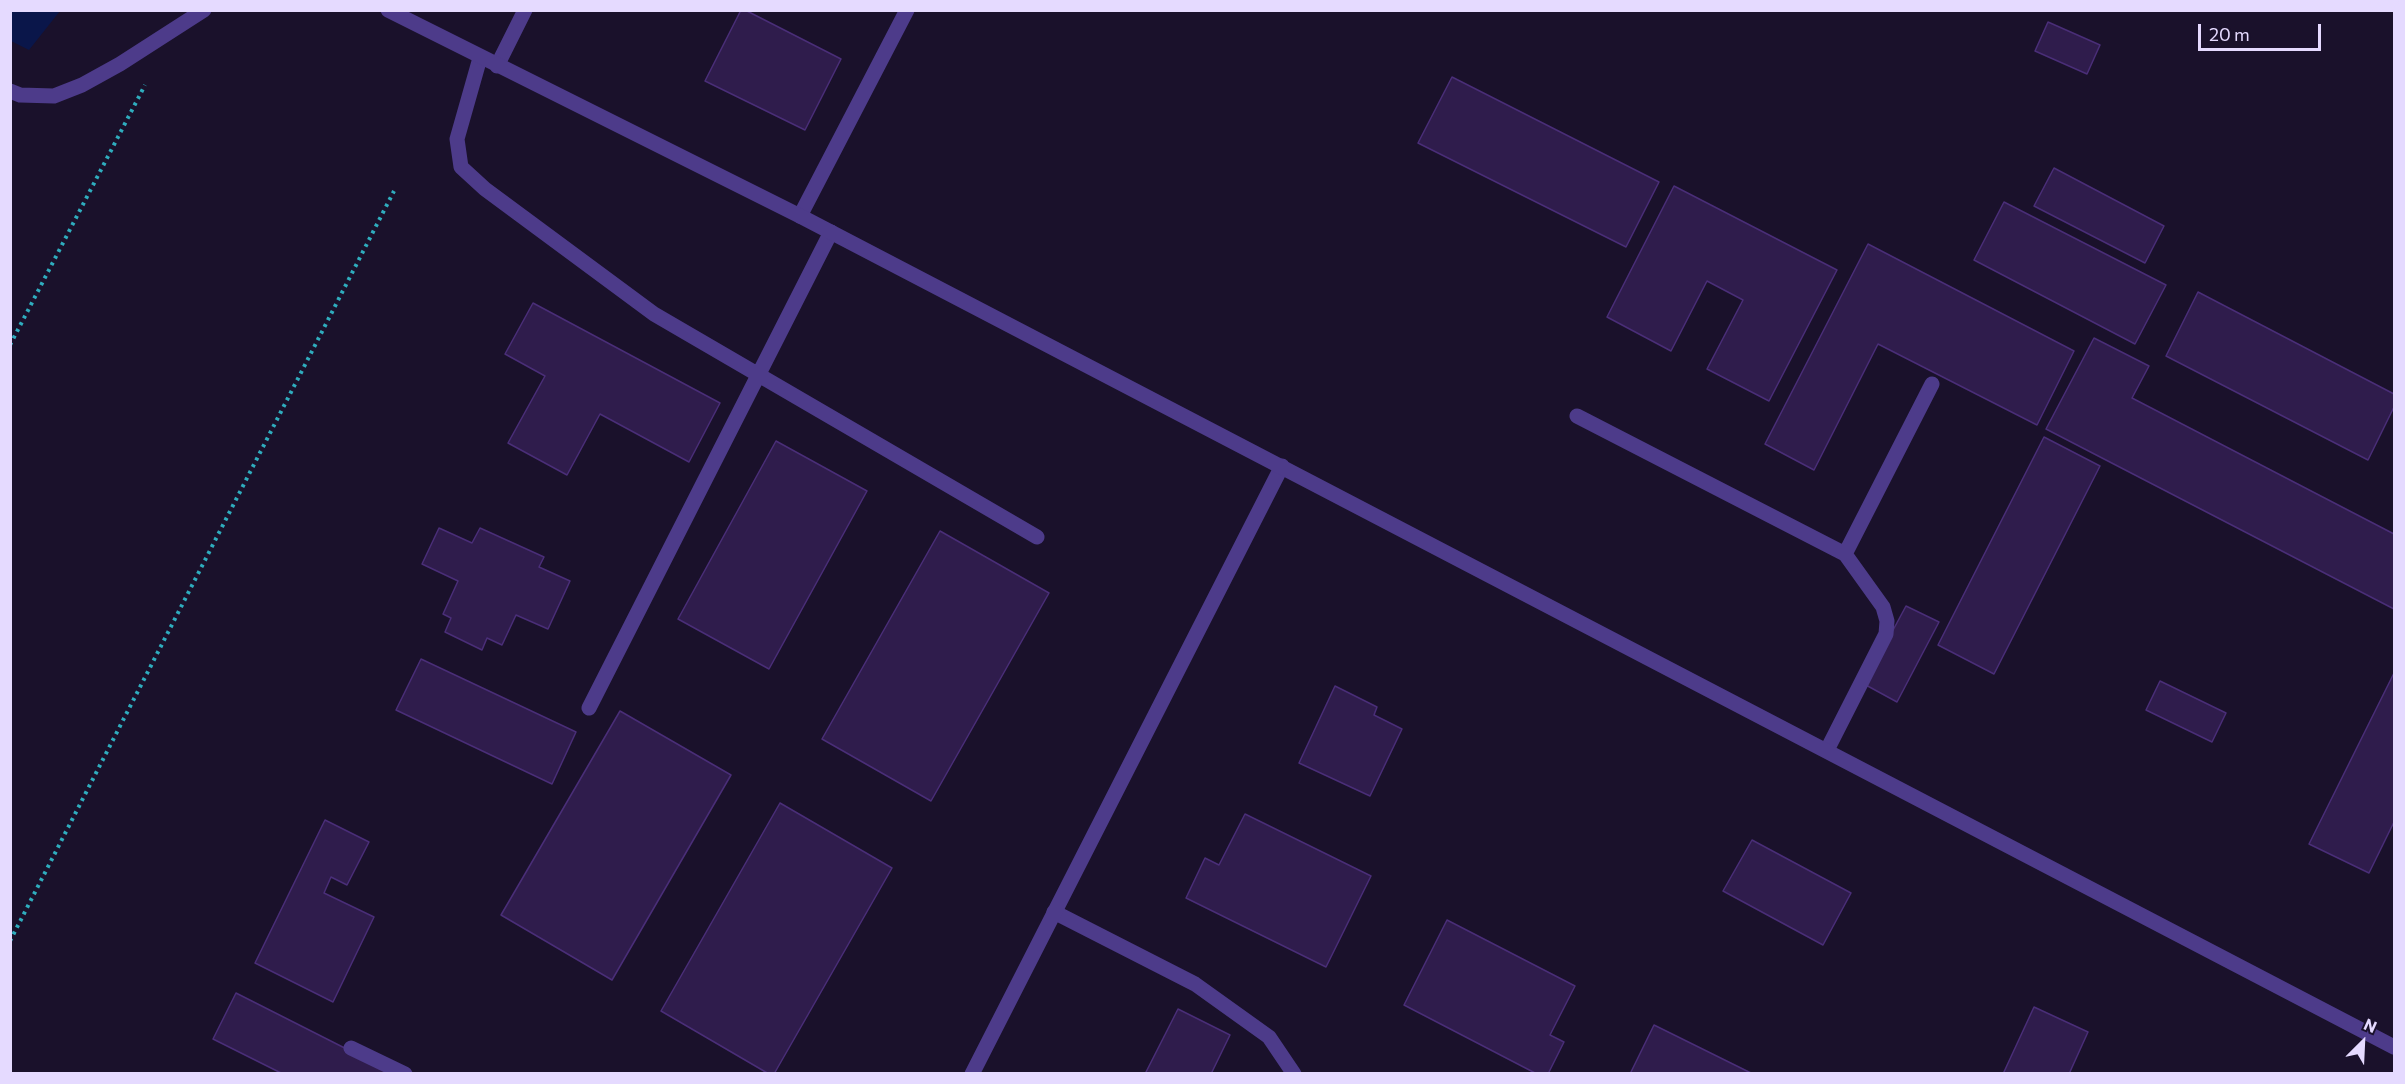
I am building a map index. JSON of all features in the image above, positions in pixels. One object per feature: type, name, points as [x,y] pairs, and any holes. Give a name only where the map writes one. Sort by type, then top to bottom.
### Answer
[{"type":"street","points":[[10,91],[20,95],[54,96],[82,86],[204,10]]},
{"type":"street","points":[[388,10],[831,232],[2394,1047]]},
{"type":"street","points":[[497,66],[525,10]]},
{"type":"street","points":[[800,216],[907,10]]},
{"type":"street","points":[[480,58],[457,139],[461,167],[485,189],[654,314],[1037,537]]},
{"type":"street","points":[[589,708],[831,232]]},
{"type":"street","points":[[1845,554],[1932,384]]},
{"type":"street","points":[[1577,416],[1845,554],[1883,607],[1887,621],[1886,634],[1827,750]]},
{"type":"street","points":[[972,1074],[1282,466]]},
{"type":"street","points":[[1054,912],[1196,984],[1269,1037],[1294,1074]]},
{"type":"street","points":[[351,1048],[405,1074]]},
{"type":"path","points":[[10,345],[149,77]]},
{"type":"path","points":[[10,941],[394,191]]},
{"type":"shaded area","points":[[10,11],[60,11],[29,50],[11,41]]},
{"type":"building","points":[[741,10],[841,59],[805,130],[705,81]]},
{"type":"building","points":[[2048,22],[2100,45],[2087,74],[2035,51]]},
{"type":"building","points":[[1452,77],[1659,182],[1626,247],[1418,143]]},
{"type":"building","points":[[2054,168],[2164,226],[2145,263],[2034,206]]},
{"type":"building","points":[[1674,186],[1837,270],[1769,401],[1707,369],[1743,300],[1707,281],[1671,351],[1607,317]]},
{"type":"building","points":[[2004,202],[2166,285],[2135,344],[1974,260]]},
{"type":"building","points":[[1868,244],[2074,351],[2037,425],[1878,344],[1814,470],[1765,444]]},
{"type":"building","points":[[2198,292],[2394,394],[2394,407],[2368,460],[2166,356]]},
{"type":"building","points":[[533,303],[720,403],[689,462],[600,414],[567,475],[508,443],[545,376],[505,354]]},
{"type":"building","points":[[2094,338],[2149,366],[2132,398],[2394,534],[2394,609],[2046,429]]},
{"type":"building","points":[[2044,437],[2100,466],[1994,674],[1938,645]]},
{"type":"building","points":[[776,441],[867,491],[769,669],[678,619]]},
{"type":"building","points":[[439,528],[472,543],[480,528],[544,557],[539,567],[570,581],[548,629],[516,615],[502,645],[487,638],[482,650],[445,632],[451,618],[443,614],[458,581],[422,564]]},
{"type":"building","points":[[940,531],[1049,593],[931,801],[822,739]]},
{"type":"building","points":[[1906,606],[1939,622],[1897,702],[1864,684]]},
{"type":"building","points":[[421,659],[576,732],[552,784],[396,710]]},
{"type":"building","points":[[2394,673],[2394,822],[2369,873],[2309,844]]},
{"type":"building","points":[[2160,681],[2226,713],[2212,742],[2146,710]]},
{"type":"building","points":[[1335,686],[1377,707],[1374,715],[1402,729],[1370,796],[1299,763]]},
{"type":"building","points":[[620,711],[731,775],[612,980],[501,915]]},
{"type":"building","points":[[780,803],[892,868],[774,1074],[769,1074],[661,1011]]},
{"type":"building","points":[[1245,814],[1371,876],[1326,967],[1186,898],[1205,858],[1219,865]]},
{"type":"building","points":[[325,820],[369,842],[347,885],[331,877],[324,893],[374,917],[333,1002],[255,963]]},
{"type":"building","points":[[1752,840],[1851,893],[1823,945],[1723,891]]},
{"type":"building","points":[[1447,920],[1575,986],[1550,1035],[1564,1042],[1548,1074],[1537,1074],[1404,1005]]},
{"type":"building","points":[[236,993],[396,1074],[283,1074],[213,1039]]},
{"type":"building","points":[[2034,1007],[2088,1032],[2069,1074],[2003,1074]]},
{"type":"building","points":[[1178,1009],[1230,1035],[1211,1074],[1145,1074]]},
{"type":"building","points":[[1654,1025],[1753,1074],[1630,1074]]}]
